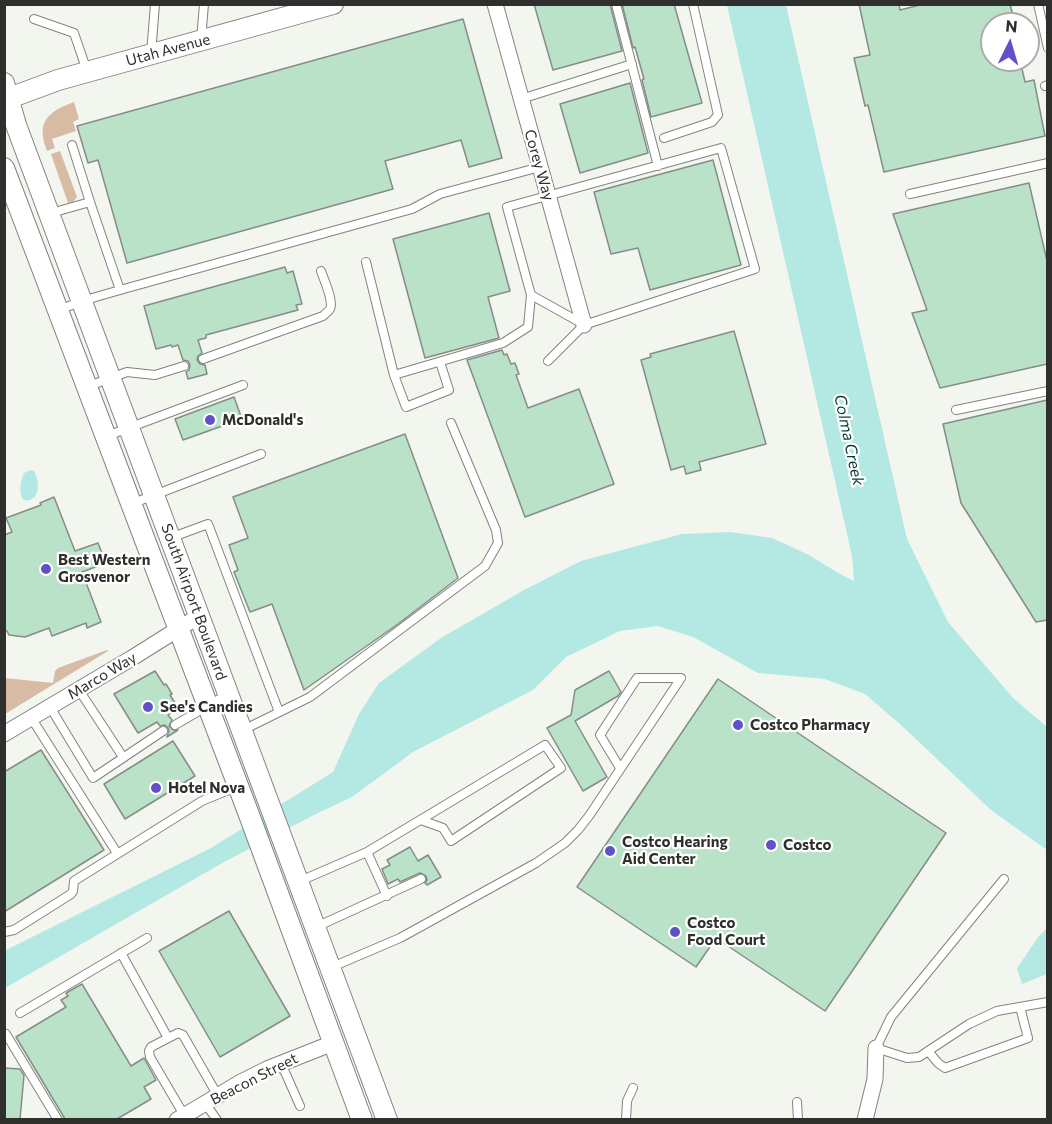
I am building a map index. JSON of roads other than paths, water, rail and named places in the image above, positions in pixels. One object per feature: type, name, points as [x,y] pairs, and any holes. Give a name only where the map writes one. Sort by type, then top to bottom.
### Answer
[{"type":"street","name":"Utah Avenue","points":[[6,94],[201,41],[290,10],[333,4]]},
{"type":"street","name":"Corey Way","points":[[495,4],[584,325]]},
{"type":"street","name":"South Airport Boulevard","points":[[6,94],[387,1119]]},
{"type":"street","name":"South Airport Boulevard","points":[[4,168],[362,1119]]},
{"type":"street","name":"Marco Way","points":[[4,734],[200,616]]},
{"type":"street","name":"Beacon Street","points":[[181,1117],[241,1082],[281,1063],[333,1043]]},
{"type":"street","points":[[865,1119],[875,1079],[876,1048]]},
{"type":"lane","points":[[150,55],[155,4]]},
{"type":"lane","points":[[201,41],[204,4]]},
{"type":"lane","points":[[616,4],[658,166]]},
{"type":"lane","points":[[664,138],[712,122],[718,115],[693,4]]},
{"type":"lane","points":[[1038,4],[1047,48]]},
{"type":"lane","points":[[34,19],[74,33],[88,73]]},
{"type":"lane","points":[[521,99],[632,64]]},
{"type":"lane","points":[[72,145],[120,290]]},
{"type":"lane","points":[[394,375],[503,343],[528,327],[531,295],[507,207],[721,148],[755,268],[584,325],[548,361]]},
{"type":"lane","points":[[909,194],[1047,164]]},
{"type":"lane","points":[[58,310],[120,290],[412,209],[440,194],[540,167]]},
{"type":"lane","points":[[50,214],[90,202]]},
{"type":"lane","points":[[366,262],[394,375],[405,406],[449,390],[440,362]]},
{"type":"lane","points":[[203,359],[322,316],[329,311],[331,301],[321,271]]},
{"type":"lane","points":[[531,295],[584,325]]},
{"type":"lane","points":[[87,386],[127,372],[155,375],[184,366]]},
{"type":"lane","points":[[106,436],[243,385]]},
{"type":"lane","points":[[956,410],[1047,391]]},
{"type":"lane","points":[[242,730],[310,697],[485,566],[498,543],[496,530],[451,423]]},
{"type":"lane","points":[[131,504],[261,454]]},
{"type":"lane","points":[[170,538],[208,524],[279,712]]},
{"type":"lane","points":[[330,967],[400,938],[550,855],[578,830],[589,816],[681,678],[637,678],[600,735],[620,768]]},
{"type":"lane","points":[[79,690],[123,757]]},
{"type":"lane","points":[[175,725],[228,694]]},
{"type":"lane","points":[[50,707],[93,778],[163,731]]},
{"type":"lane","points":[[32,718],[117,853]]},
{"type":"lane","points":[[298,882],[367,852],[545,745],[561,768],[451,841],[443,828],[421,820]]},
{"type":"lane","points":[[4,932],[14,930],[70,894],[74,881],[117,853],[202,801],[238,786]]},
{"type":"lane","points":[[367,852],[387,896]]},
{"type":"lane","points":[[315,928],[421,879]]},
{"type":"lane","points":[[1004,879],[891,1017],[876,1048],[907,1058],[919,1057],[969,1024],[998,1011],[1047,1002]]},
{"type":"lane","points":[[20,1014],[147,938]]},
{"type":"lane","points":[[121,953],[168,1038]]},
{"type":"lane","points":[[928,1051],[945,1068],[1028,1038],[1020,1007]]},
{"type":"lane","points":[[181,1117],[149,1051],[151,1047],[178,1033],[183,1035],[211,1099],[217,1119]]},
{"type":"lane","points":[[4,1035],[6,1034],[58,1119]]},
{"type":"lane","points":[[281,1063],[300,1106]]},
{"type":"lane","points":[[626,1119],[627,1101],[633,1088]]},
{"type":"lane","points":[[797,1102],[798,1119]]},
{"type":"water","name":"Colma Creek","points":[[727,5],[786,5],[907,539],[948,622],[1013,698],[1047,727],[1047,850],[991,810],[865,694],[825,679],[758,673],[693,637],[658,626],[620,631],[566,657],[533,690],[413,752],[352,797],[224,862],[5,988],[4,951],[211,848],[333,772],[359,714],[379,683],[441,638],[524,590],[581,561],[682,534],[730,532],[772,538],[809,555],[854,581],[852,556]]},
{"type":"water","points":[[34,471],[38,490],[35,497],[27,500],[21,496],[21,481],[24,473]]},
{"type":"water","points":[[1047,928],[1047,974],[1022,984],[1017,968]]},
{"type":"place","name":"McDonald's","points":[[210,420]]},
{"type":"place","name":"Best Western Grosvenor","points":[[46,569]]},
{"type":"place","name":"See's Candies","points":[[148,707]]},
{"type":"place","name":"Costco Pharmacy","points":[[738,725]]},
{"type":"place","name":"Hotel Nova","points":[[156,788]]},
{"type":"place","name":"Costco","points":[[771,845]]},
{"type":"place","name":"Costco Hearing Aid Center","points":[[610,851]]},
{"type":"place","name":"Costco Food Court","points":[[675,932]]}]
